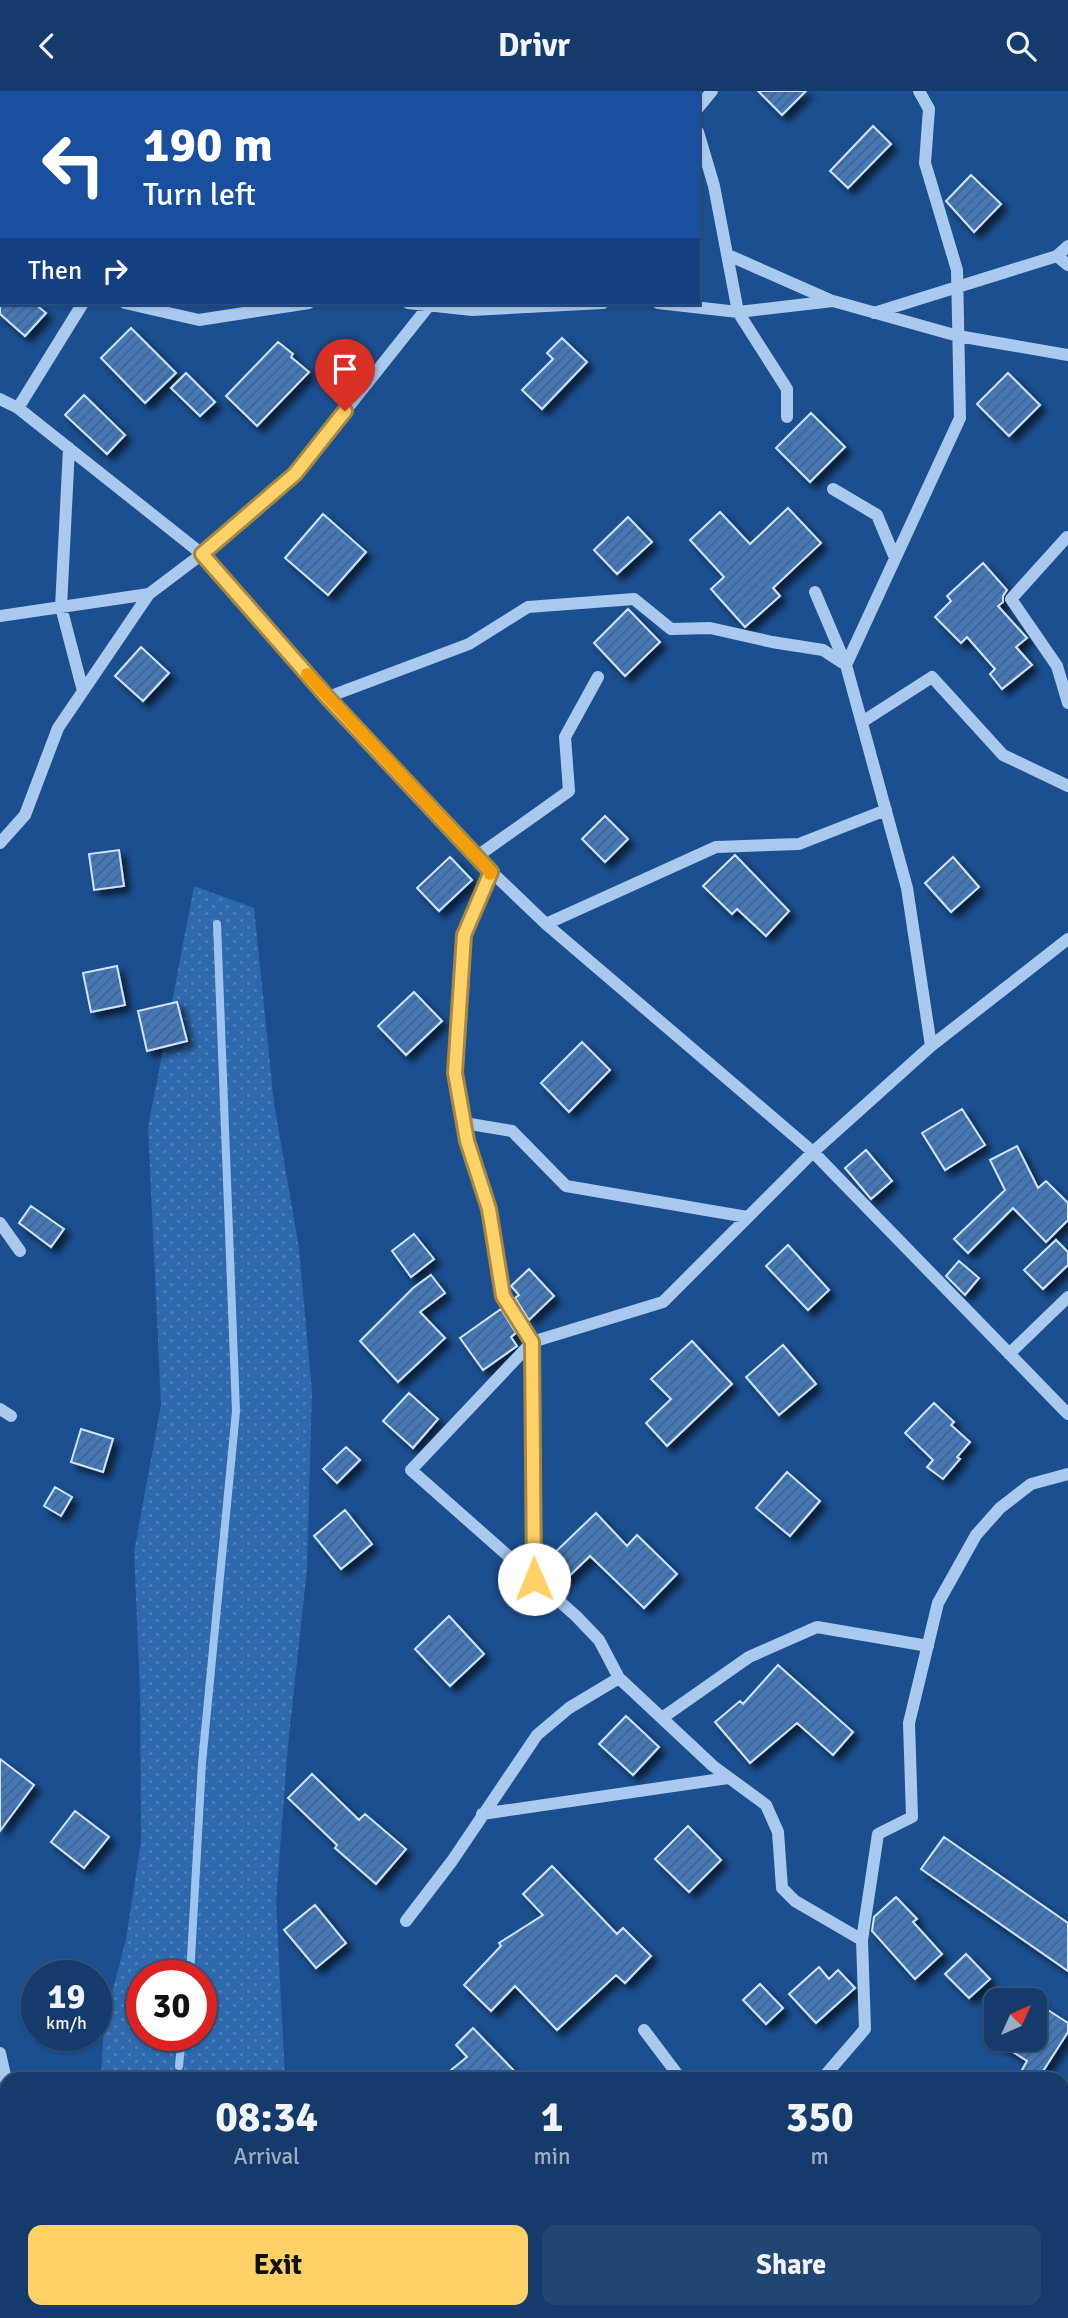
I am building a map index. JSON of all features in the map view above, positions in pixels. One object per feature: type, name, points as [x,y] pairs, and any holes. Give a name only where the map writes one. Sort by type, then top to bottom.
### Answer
[{"type":"street","points":[[700,106],[712,91]]},
{"type":"street","points":[[846,665],[960,418],[957,270],[925,163],[929,109],[919,91]]},
{"type":"street","points":[[700,139],[714,186],[738,312],[787,389],[787,418]]},
{"type":"street","points":[[700,181],[714,186]]},
{"type":"street","points":[[874,313],[1057,256],[1068,246]]},
{"type":"street","points":[[728,255],[832,301],[958,336],[1068,355]]},
{"type":"street","points":[[1057,256],[1068,265]]},
{"type":"street","points":[[676,305],[738,312],[832,301]]},
{"type":"street","points":[[19,408],[82,305]]},
{"type":"street","points":[[134,305],[199,320],[296,305]]},
{"type":"street","points":[[0,843],[25,815],[58,727],[149,594],[202,554],[295,474],[429,305]]},
{"type":"street","points":[[460,305],[472,310],[566,305]]},
{"type":"street","points":[[0,398],[19,408],[202,554],[328,698],[491,872],[545,924],[813,1152],[1068,1414]]},
{"type":"street","points":[[69,448],[61,607],[83,691]]},
{"type":"street","points":[[833,489],[877,515],[895,558]]},
{"type":"street","points":[[1067,537],[1011,599],[1062,666],[1068,703]]},
{"type":"street","points":[[815,592],[846,665],[907,888],[931,1046]]},
{"type":"street","points":[[0,617],[149,594]]},
{"type":"street","points":[[328,698],[468,645],[528,607],[634,599],[671,629],[710,628],[823,650],[846,665]]},
{"type":"street","points":[[476,857],[569,791],[565,737],[598,677]]},
{"type":"street","points":[[862,722],[932,677],[1003,755],[1068,786]]},
{"type":"street","points":[[545,924],[716,847],[799,844],[886,810]]},
{"type":"street","points":[[491,872],[464,935],[455,1073],[467,1141],[489,1209],[503,1296],[532,1342],[534,1579]]},
{"type":"street","points":[[862,1940],[795,1901],[782,1888],[778,1832],[766,1805],[713,1766],[662,1719],[619,1678],[599,1640],[411,1470],[532,1342],[663,1301],[813,1152],[931,1046],[1068,940]]},
{"type":"street","points":[[464,1123],[512,1132],[566,1186],[747,1217]]},
{"type":"street","points":[[0,1223],[20,1251]]},
{"type":"street","points":[[1009,1354],[1068,1297]]},
{"type":"street","points":[[828,2072],[864,2029],[862,1940],[878,1834],[912,1817],[909,1723],[939,1603],[976,1535],[1000,1508],[1031,1484],[1068,1474]]},
{"type":"street","points":[[662,1719],[749,1657],[817,1627],[928,1646]]},
{"type":"street","points":[[406,1921],[452,1861],[537,1734],[569,1707],[619,1678]]},
{"type":"street","points":[[482,1814],[728,1778]]},
{"type":"street","points":[[644,2030],[676,2072]]},
{"type":"street","points":[[0,2053],[4,2072]]},
{"type":"shaded area","points":[[194,886],[254,908],[274,1103],[299,1248],[312,1392],[307,1569],[288,1745],[276,1902],[285,2072],[101,2072],[103,2051],[112,2051],[112,1993],[126,1939],[141,1842],[140,1691],[134,1552],[161,1405],[148,1128]]},
{"type":"building","points":[[758,91],[806,91],[782,115]]},
{"type":"building","points":[[873,126],[891,144],[848,188],[830,171]]},
{"type":"building","points":[[971,175],[1001,204],[974,232],[946,201]]},
{"type":"building","points":[[0,305],[36,305],[46,313],[25,336],[0,314]]},
{"type":"building","points":[[131,328],[176,373],[145,403],[101,358]]},
{"type":"building","points":[[562,338],[587,362],[542,409],[522,390],[553,359],[547,353]]},
{"type":"building","points":[[278,342],[309,372],[257,426],[226,396]]},
{"type":"building","points":[[186,373],[215,402],[200,416],[171,388]]},
{"type":"building","points":[[1008,373],[1040,405],[1009,436],[977,404]]},
{"type":"building","points":[[84,395],[125,435],[107,454],[65,415]]},
{"type":"building","points":[[811,413],[845,447],[810,482],[776,448]]},
{"type":"building","points":[[788,508],[821,543],[773,588],[780,596],[745,627],[711,589],[724,577],[690,540],[720,512],[750,544]]},
{"type":"building","points":[[323,514],[366,552],[328,595],[285,558]]},
{"type":"building","points":[[628,517],[652,542],[617,574],[594,550]]},
{"type":"building","points":[[983,563],[1007,590],[1003,602],[998,606],[1027,638],[1016,647],[1032,665],[1002,689],[990,674],[995,669],[967,637],[961,643],[935,617],[951,601],[947,596]]},
{"type":"building","points":[[628,609],[660,642],[625,676],[594,643]]},
{"type":"building","points":[[141,647],[169,673],[143,701],[115,676]]},
{"type":"building","points":[[605,816],[628,839],[605,862],[582,839]]},
{"type":"building","points":[[119,850],[124,886],[94,890],[89,854]]},
{"type":"building","points":[[735,855],[789,911],[766,936],[737,909],[732,914],[703,886]]},
{"type":"building","points":[[450,857],[472,880],[439,911],[417,888]]},
{"type":"building","points":[[953,857],[979,887],[951,912],[925,883]]},
{"type":"building","points":[[117,966],[125,1005],[91,1012],[83,973]]},
{"type":"building","points":[[414,992],[442,1021],[406,1055],[378,1026]]},
{"type":"building","points":[[177,1002],[187,1041],[147,1051],[138,1011]]},
{"type":"building","points":[[582,1042],[610,1070],[569,1112],[541,1083]]},
{"type":"building","points":[[962,1109],[985,1145],[945,1170],[922,1133]]},
{"type":"building","points":[[1017,1146],[1038,1188],[1046,1181],[1068,1203],[1068,1220],[1046,1242],[1013,1208],[968,1253],[954,1239],[1005,1190],[990,1160]]},
{"type":"building","points":[[866,1150],[892,1181],[871,1199],[845,1168]]},
{"type":"building","points":[[31,1206],[64,1229],[51,1247],[19,1223]]},
{"type":"building","points":[[414,1234],[434,1259],[411,1277],[392,1251]]},
{"type":"building","points":[[1056,1240],[1068,1252],[1068,1265],[1043,1289],[1024,1270]]},
{"type":"building","points":[[788,1245],[829,1290],[808,1310],[766,1266]]},
{"type":"building","points":[[959,1261],[979,1278],[965,1295],[946,1276]]},
{"type":"building","points":[[529,1269],[554,1296],[529,1320],[515,1298],[519,1295],[511,1286]]},
{"type":"building","points":[[431,1275],[445,1293],[420,1312],[445,1338],[398,1382],[360,1341],[413,1288]]},
{"type":"building","points":[[501,1309],[516,1333],[511,1337],[517,1346],[483,1370],[460,1338]]},
{"type":"building","points":[[692,1341],[732,1384],[667,1446],[646,1423],[671,1399],[651,1379]]},
{"type":"building","points":[[783,1345],[816,1384],[779,1415],[746,1377]]},
{"type":"building","points":[[409,1393],[438,1419],[413,1448],[383,1421]]},
{"type":"building","points":[[934,1403],[954,1422],[951,1425],[970,1442],[943,1479],[927,1467],[933,1460],[905,1433]]},
{"type":"building","points":[[81,1429],[113,1439],[103,1472],[71,1462]]},
{"type":"building","points":[[346,1447],[360,1460],[337,1483],[323,1469]]},
{"type":"building","points":[[787,1472],[820,1501],[790,1536],[756,1508]]},
{"type":"building","points":[[55,1487],[72,1497],[61,1516],[44,1506]]},
{"type":"building","points":[[345,1510],[372,1544],[341,1569],[314,1536]]},
{"type":"building","points":[[596,1513],[627,1546],[637,1535],[677,1574],[644,1608],[590,1556],[558,1587],[543,1571],[543,1564]]},
{"type":"building","points":[[449,1616],[484,1654],[450,1686],[415,1649]]},
{"type":"building","points":[[778,1665],[853,1732],[833,1755],[797,1723],[750,1763],[715,1722],[740,1701],[743,1704]]},
{"type":"building","points":[[626,1716],[659,1747],[633,1775],[599,1744]]},
{"type":"building","points":[[0,1759],[34,1785],[0,1831]]},
{"type":"building","points":[[312,1774],[359,1820],[365,1814],[406,1849],[376,1884],[335,1848],[337,1845],[288,1798]]},
{"type":"building","points":[[75,1811],[109,1837],[84,1868],[51,1842]]},
{"type":"building","points":[[688,1826],[721,1860],[689,1892],[655,1859]]},
{"type":"building","points":[[944,1837],[1068,1923],[1068,1971],[921,1869]]},
{"type":"building","points":[[552,1866],[617,1934],[623,1928],[651,1956],[625,1983],[616,1975],[557,2030],[515,1986],[491,2011],[464,1985],[501,1946],[499,1943],[543,1915],[523,1894]]},
{"type":"building","points":[[896,1897],[917,1919],[913,1922],[942,1954],[915,1979],[872,1931],[874,1917]]},
{"type":"building","points":[[315,1905],[346,1943],[316,1968],[284,1930]]},
{"type":"building","points":[[966,1954],[990,1979],[969,1998],[945,1974]]},
{"type":"building","points":[[819,1967],[829,1979],[838,1970],[855,1988],[816,2023],[789,1994]]},
{"type":"building","points":[[760,1984],[783,2008],[766,2024],[743,2000]]},
{"type":"building","points":[[1047,2009],[1068,2023],[1068,2032],[1042,2072],[1021,2072],[1027,2061],[1012,2051],[1047,2051]]},
{"type":"building","points":[[473,2028],[515,2072],[449,2072],[467,2057],[456,2045]]},
{"type":"waterway","points":[[191,1960],[202,1763],[236,1411],[217,924]]},
{"type":"waterway","points":[[179,2066],[180,2051]]},
{"type":"slow traffic","points":[[307,674],[490,874]]},
{"type":"route","points":[[345,411],[295,474],[202,554],[328,698],[491,872],[464,935],[455,1073],[467,1141],[489,1209],[503,1296],[532,1342],[534,1579]]}]
